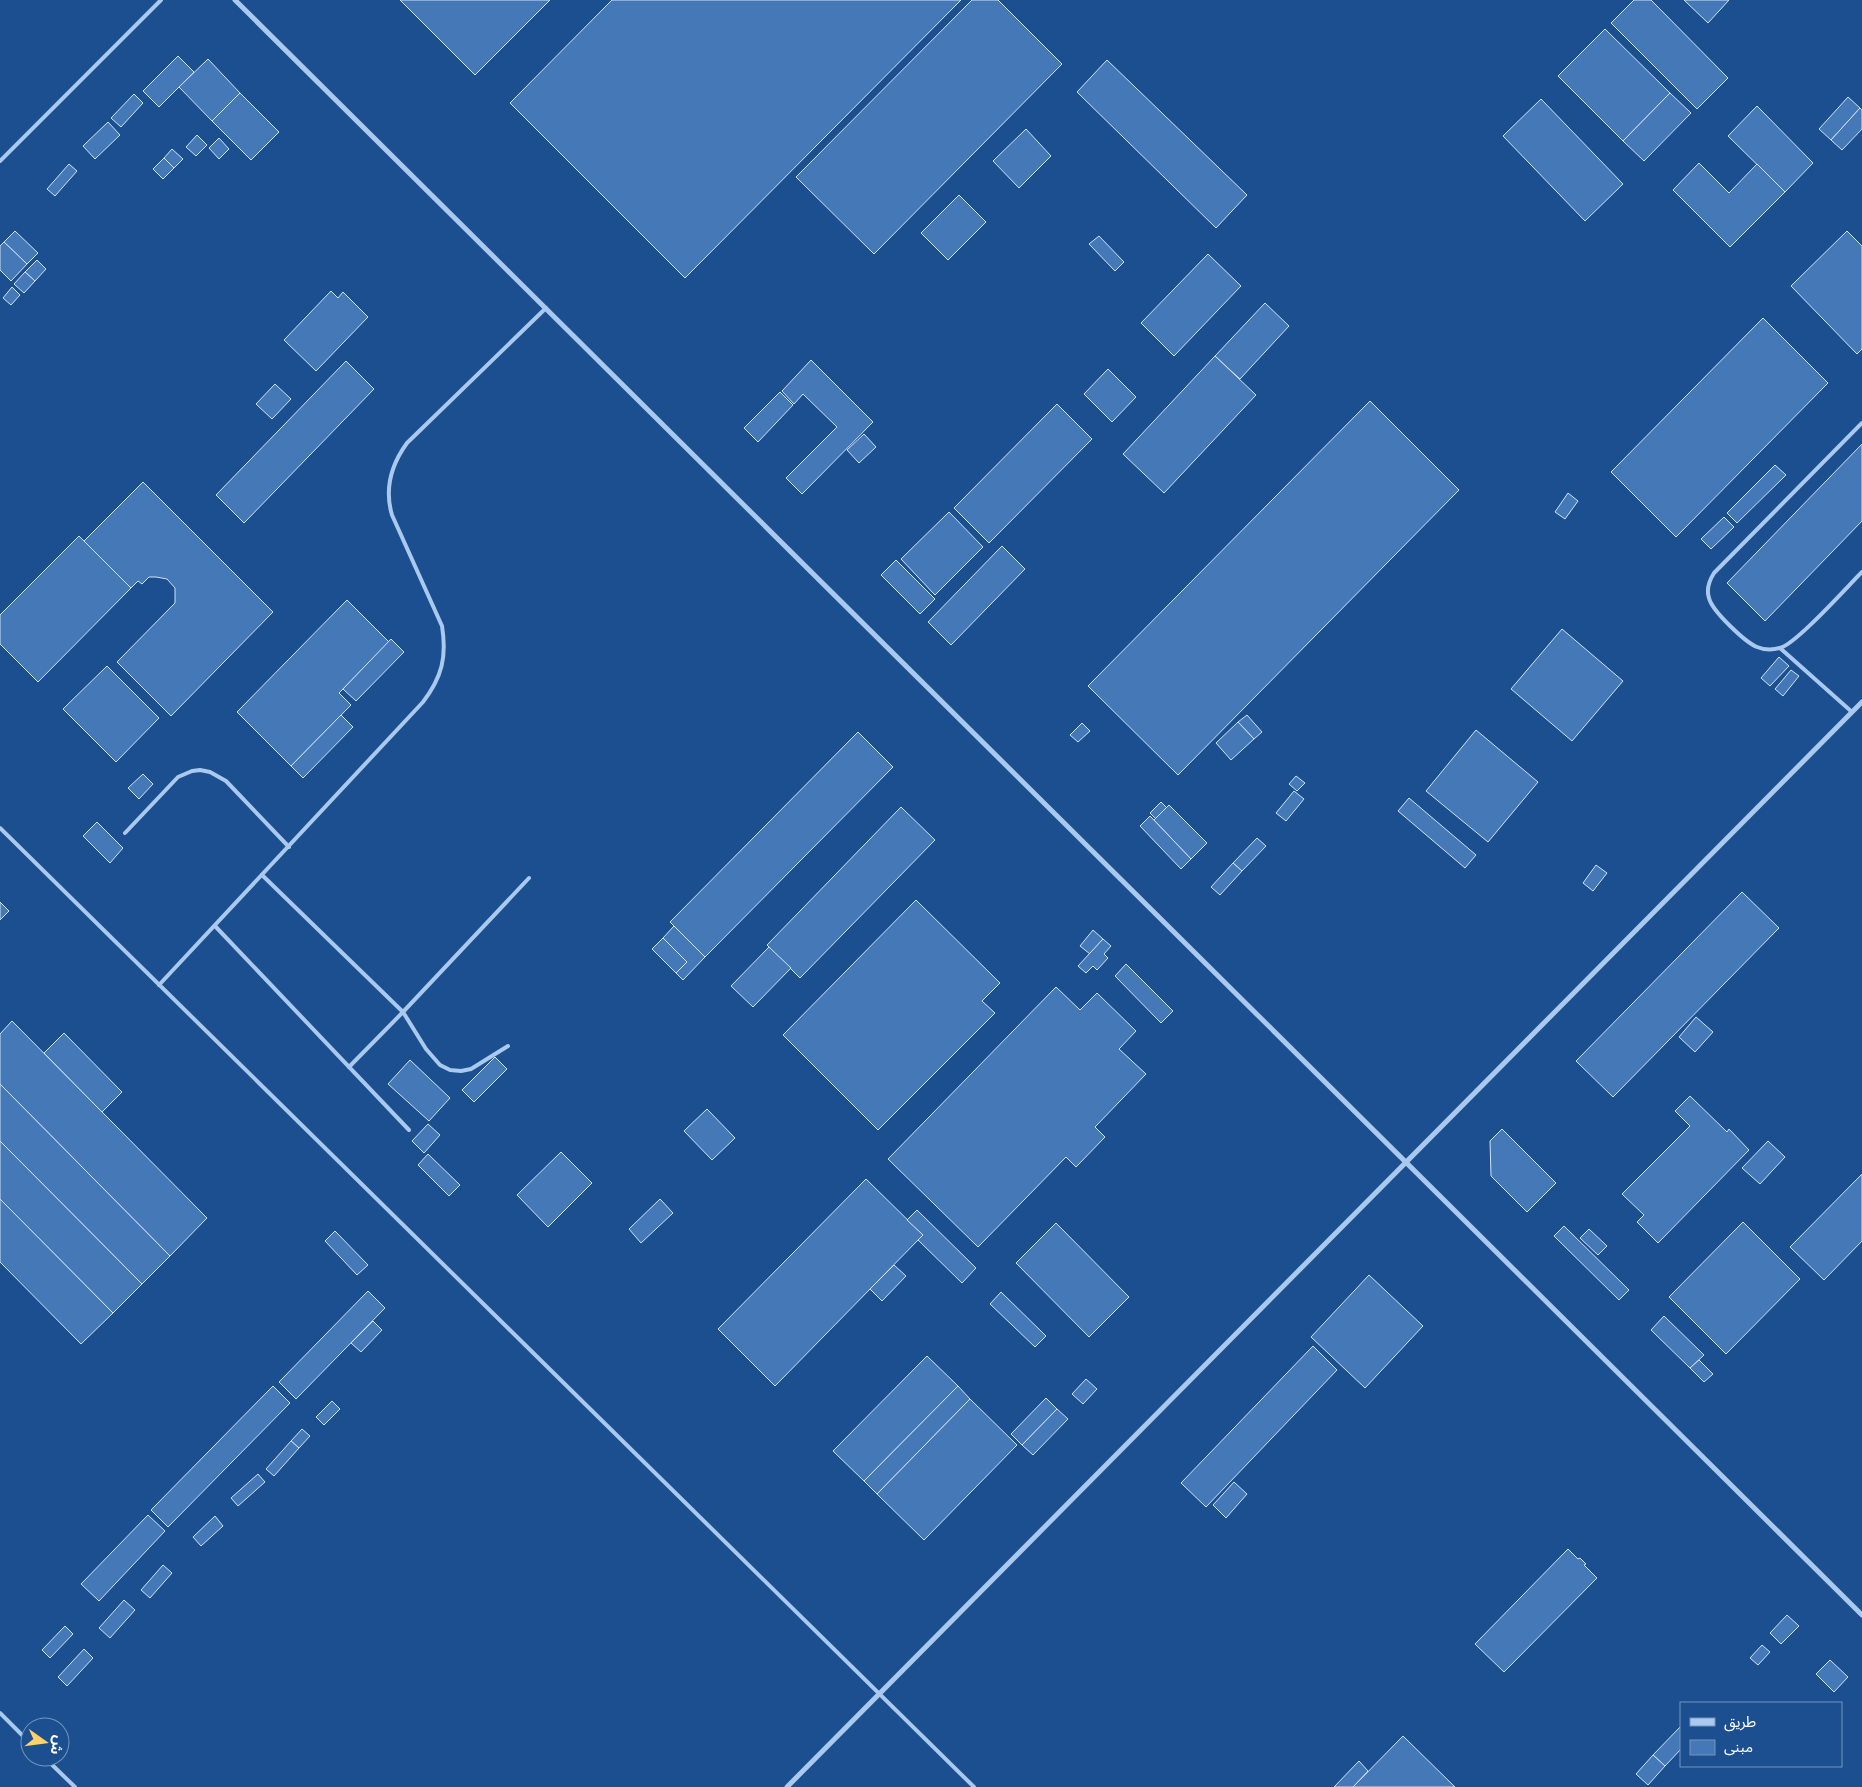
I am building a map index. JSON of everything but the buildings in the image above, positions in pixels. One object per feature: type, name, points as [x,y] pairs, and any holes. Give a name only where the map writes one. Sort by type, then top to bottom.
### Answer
[{"type":"street","points":[[236,0],[1862,1615]]},
{"type":"street","points":[[787,1787],[1862,702]]},
{"type":"lane","points":[[0,161],[161,0]]},
{"type":"lane","points":[[160,985],[433,689],[440,674],[444,658],[442,626],[392,515],[388,502],[389,482],[394,464],[408,443],[546,308]]},
{"type":"lane","points":[[1862,423],[1714,573],[1709,584],[1708,597],[1711,603],[1743,637],[1759,648],[1780,648],[1796,638],[1862,572]]},
{"type":"lane","points":[[1780,648],[1852,712]]},
{"type":"lane","points":[[125,833],[172,782],[185,773],[200,770],[210,772],[226,781],[289,847]]},
{"type":"lane","points":[[0,828],[974,1787]]},
{"type":"lane","points":[[262,876],[403,1012],[433,1058],[440,1065],[450,1070],[472,1069],[508,1046]]},
{"type":"lane","points":[[349,1067],[528,878]]},
{"type":"lane","points":[[215,926],[409,1130]]},
{"type":"lane","points":[[0,1713],[20,1733]]},
{"type":"lane","points":[[54,1767],[75,1787]]}]
